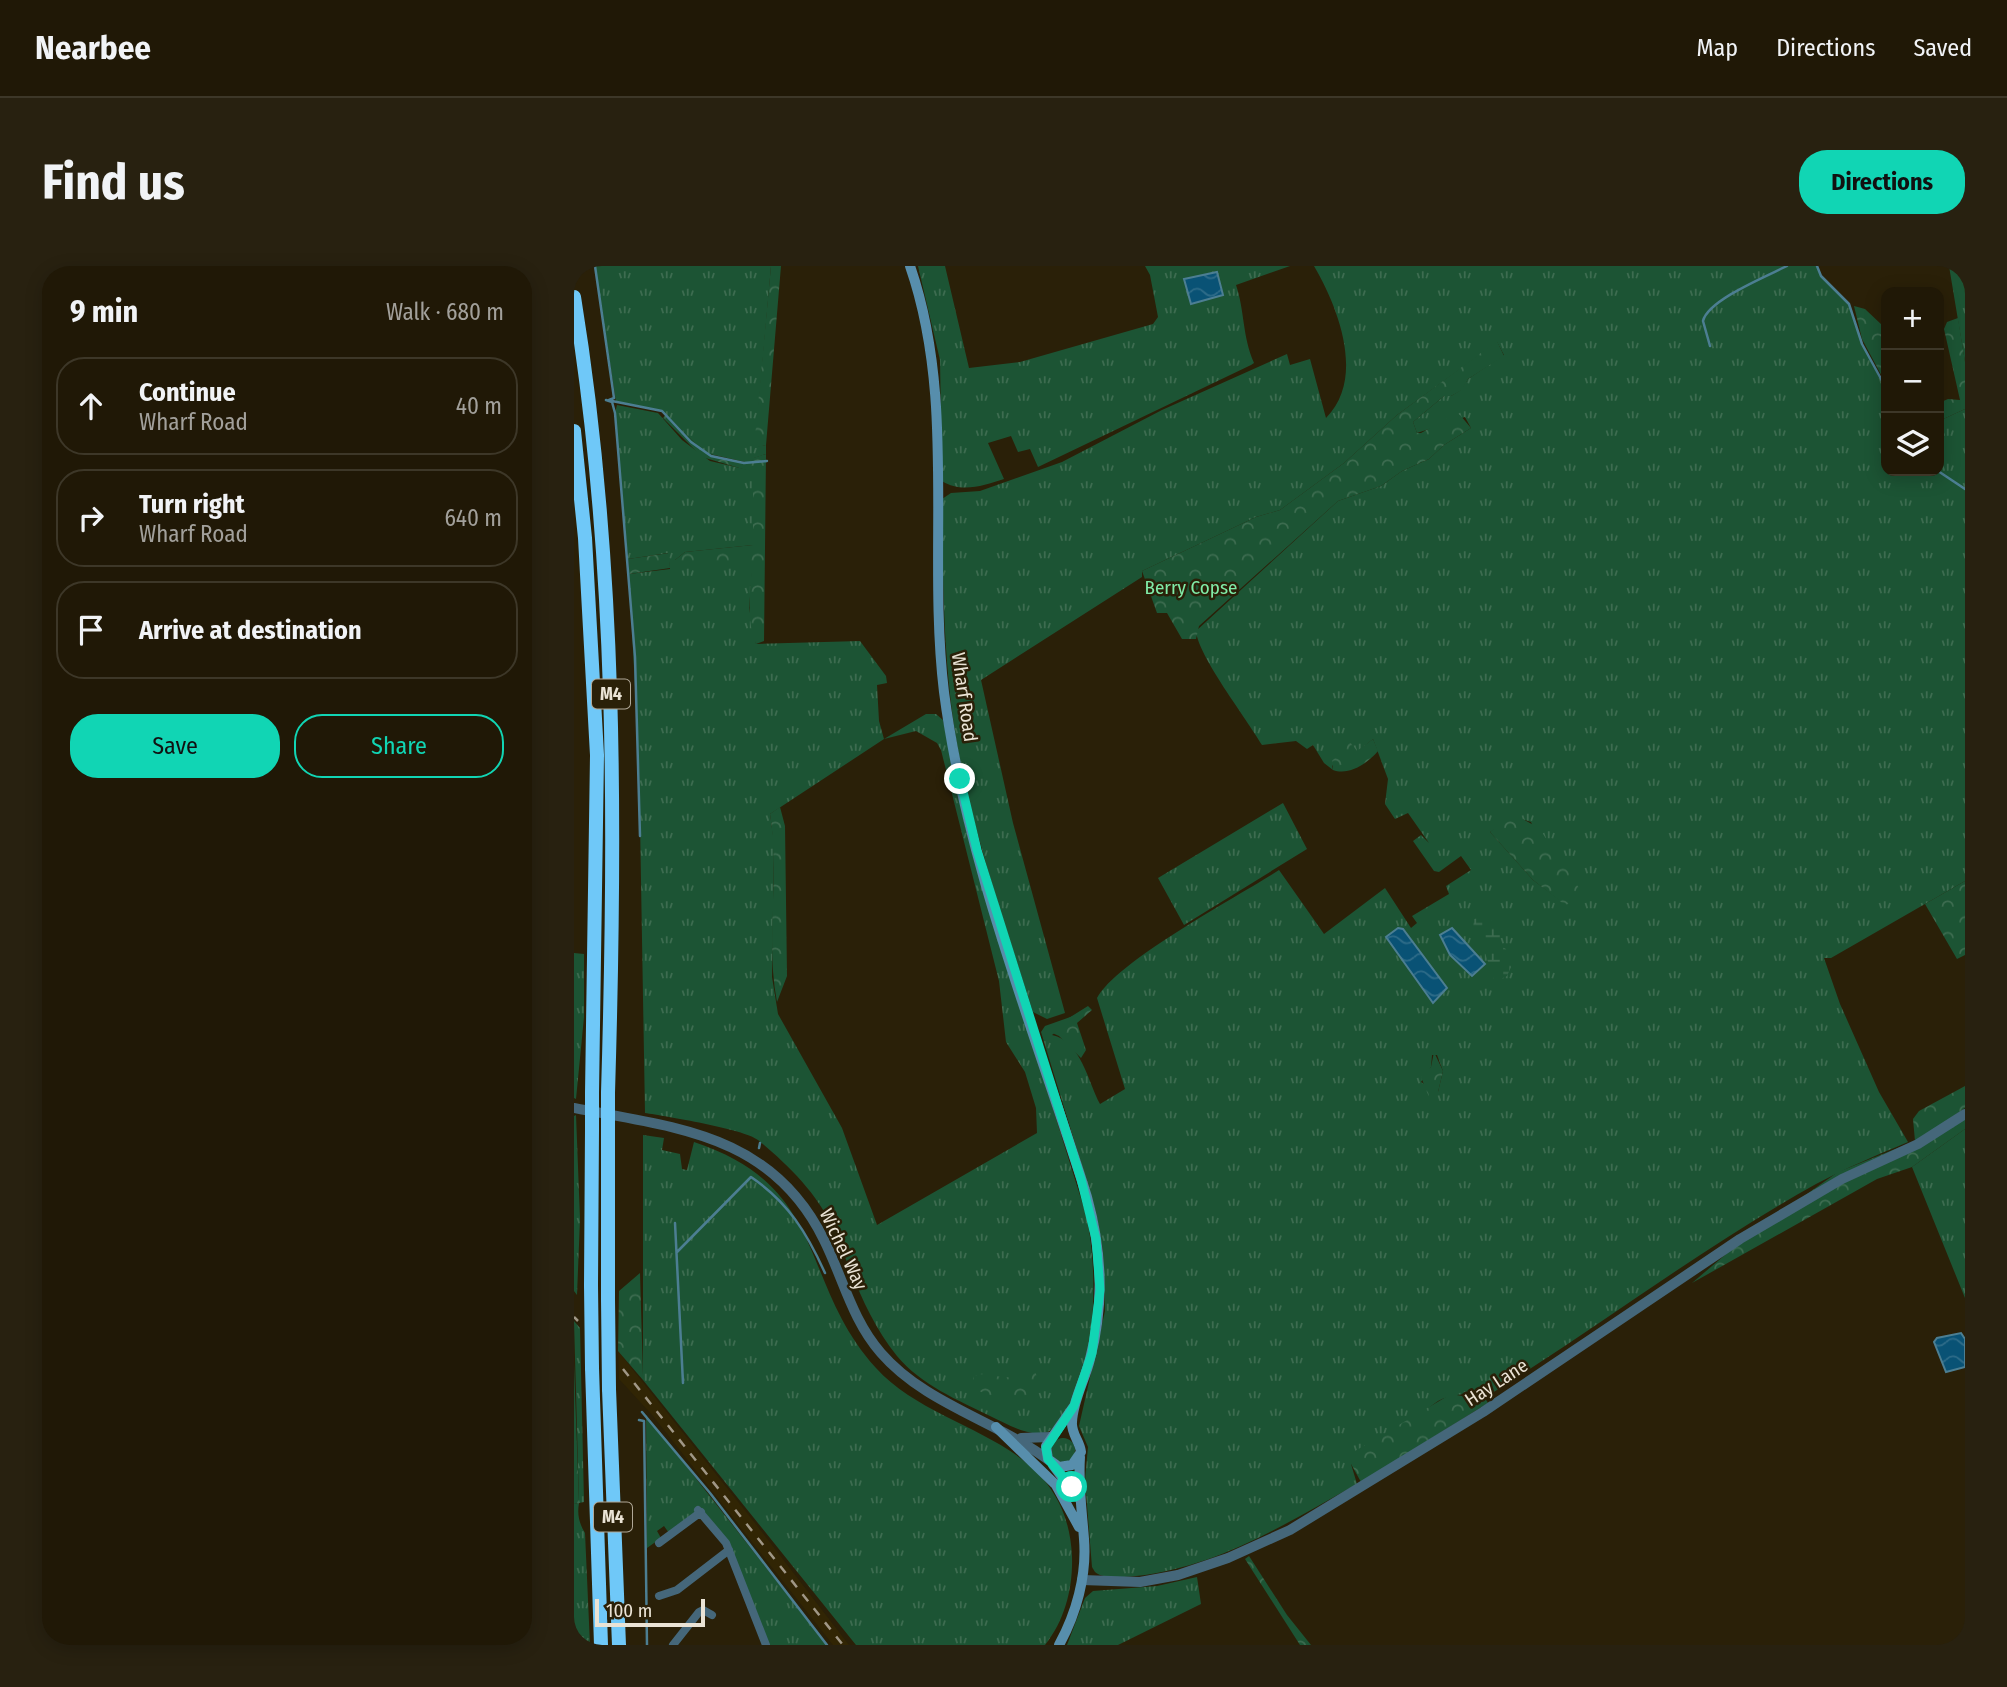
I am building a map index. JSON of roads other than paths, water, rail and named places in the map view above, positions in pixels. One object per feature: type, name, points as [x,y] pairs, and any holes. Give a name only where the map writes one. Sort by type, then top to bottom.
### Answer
[{"type":"highway","name":"M4","points":[[574,298],[600,524],[614,758],[614,898],[608,1093],[608,1299],[618,1645]]},
{"type":"highway","name":"M4","points":[[574,431],[586,550],[597,755],[591,1285],[601,1645]]},
{"type":"main road","name":"Wharf Road","points":[[911,266],[924,310],[933,358],[939,632],[954,752],[977,850],[1081,1179],[1096,1239],[1100,1283],[1098,1318],[1090,1360],[1074,1406],[1072,1423],[1074,1436],[1080,1443],[1079,1503],[1084,1539],[1082,1580]]},
{"type":"main road","name":"Wharf Road","points":[[1074,1406],[1045,1450],[1079,1503]]},
{"type":"main road","points":[[996,1427],[1056,1485],[1067,1501],[1084,1539]]},
{"type":"main road","points":[[1052,1436],[1063,1432],[1074,1436]]},
{"type":"main road","points":[[1051,1463],[1068,1467],[1080,1454]]},
{"type":"main road","points":[[1059,1645],[1073,1614],[1082,1580]]},
{"type":"street","name":"Wichel Way","points":[[574,1108],[711,1136],[761,1163],[796,1195],[810,1215],[858,1319],[881,1353],[918,1385],[1017,1437],[1051,1463]]},
{"type":"street","name":"Hay Lane","points":[[1082,1580],[1140,1582],[1178,1575],[1284,1533],[1483,1412],[1740,1239],[1842,1179],[1918,1144],[1965,1114]]},
{"type":"street","name":"Wichel Way","points":[[1017,1437],[1034,1440],[1052,1436]]},
{"type":"street","points":[[659,1543],[699,1511],[723,1538],[766,1645]]},
{"type":"street","points":[[659,1596],[677,1590],[729,1550]]},
{"type":"street","points":[[688,1645],[676,1642],[699,1612],[703,1610],[712,1615]]},
{"type":"water","points":[[1217,272],[1223,295],[1191,304],[1184,279]]},
{"type":"water","points":[[1398,928],[1403,929],[1447,988],[1433,1003],[1386,937]]},
{"type":"water","points":[[1452,928],[1485,964],[1472,976],[1450,955],[1440,935]]},
{"type":"water","points":[[1961,1333],[1965,1339],[1965,1367],[1946,1372],[1934,1342],[1937,1338]]},
{"type":"waterway","points":[[595,266],[614,398],[609,400]]},
{"type":"waterway","points":[[1710,346],[1703,321],[1707,313],[1739,289],[1787,266]]},
{"type":"waterway","points":[[1817,266],[1821,276],[1849,304],[1862,344],[1881,379]]},
{"type":"waterway","points":[[606,400],[612,402],[615,413],[635,657],[640,836]]},
{"type":"waterway","points":[[612,401],[662,411],[691,442],[711,456],[744,463],[767,461]]},
{"type":"waterway","points":[[1944,475],[1965,489]]},
{"type":"waterway","points":[[759,1148],[760,1143]]},
{"type":"waterway","points":[[677,1252],[751,1177],[776,1197],[795,1219],[825,1273]]},
{"type":"waterway","points":[[675,1223],[683,1383]]},
{"type":"waterway","points":[[642,1412],[710,1493],[827,1645]]},
{"type":"waterway","points":[[639,1420],[644,1421],[647,1645]]},
{"type":"railway","points":[[574,1317],[578,1321]]},
{"type":"railway","points":[[623,1369],[843,1645]]},
{"type":"park label","name":"Berry Copse","points":[[1191,587]]}]
